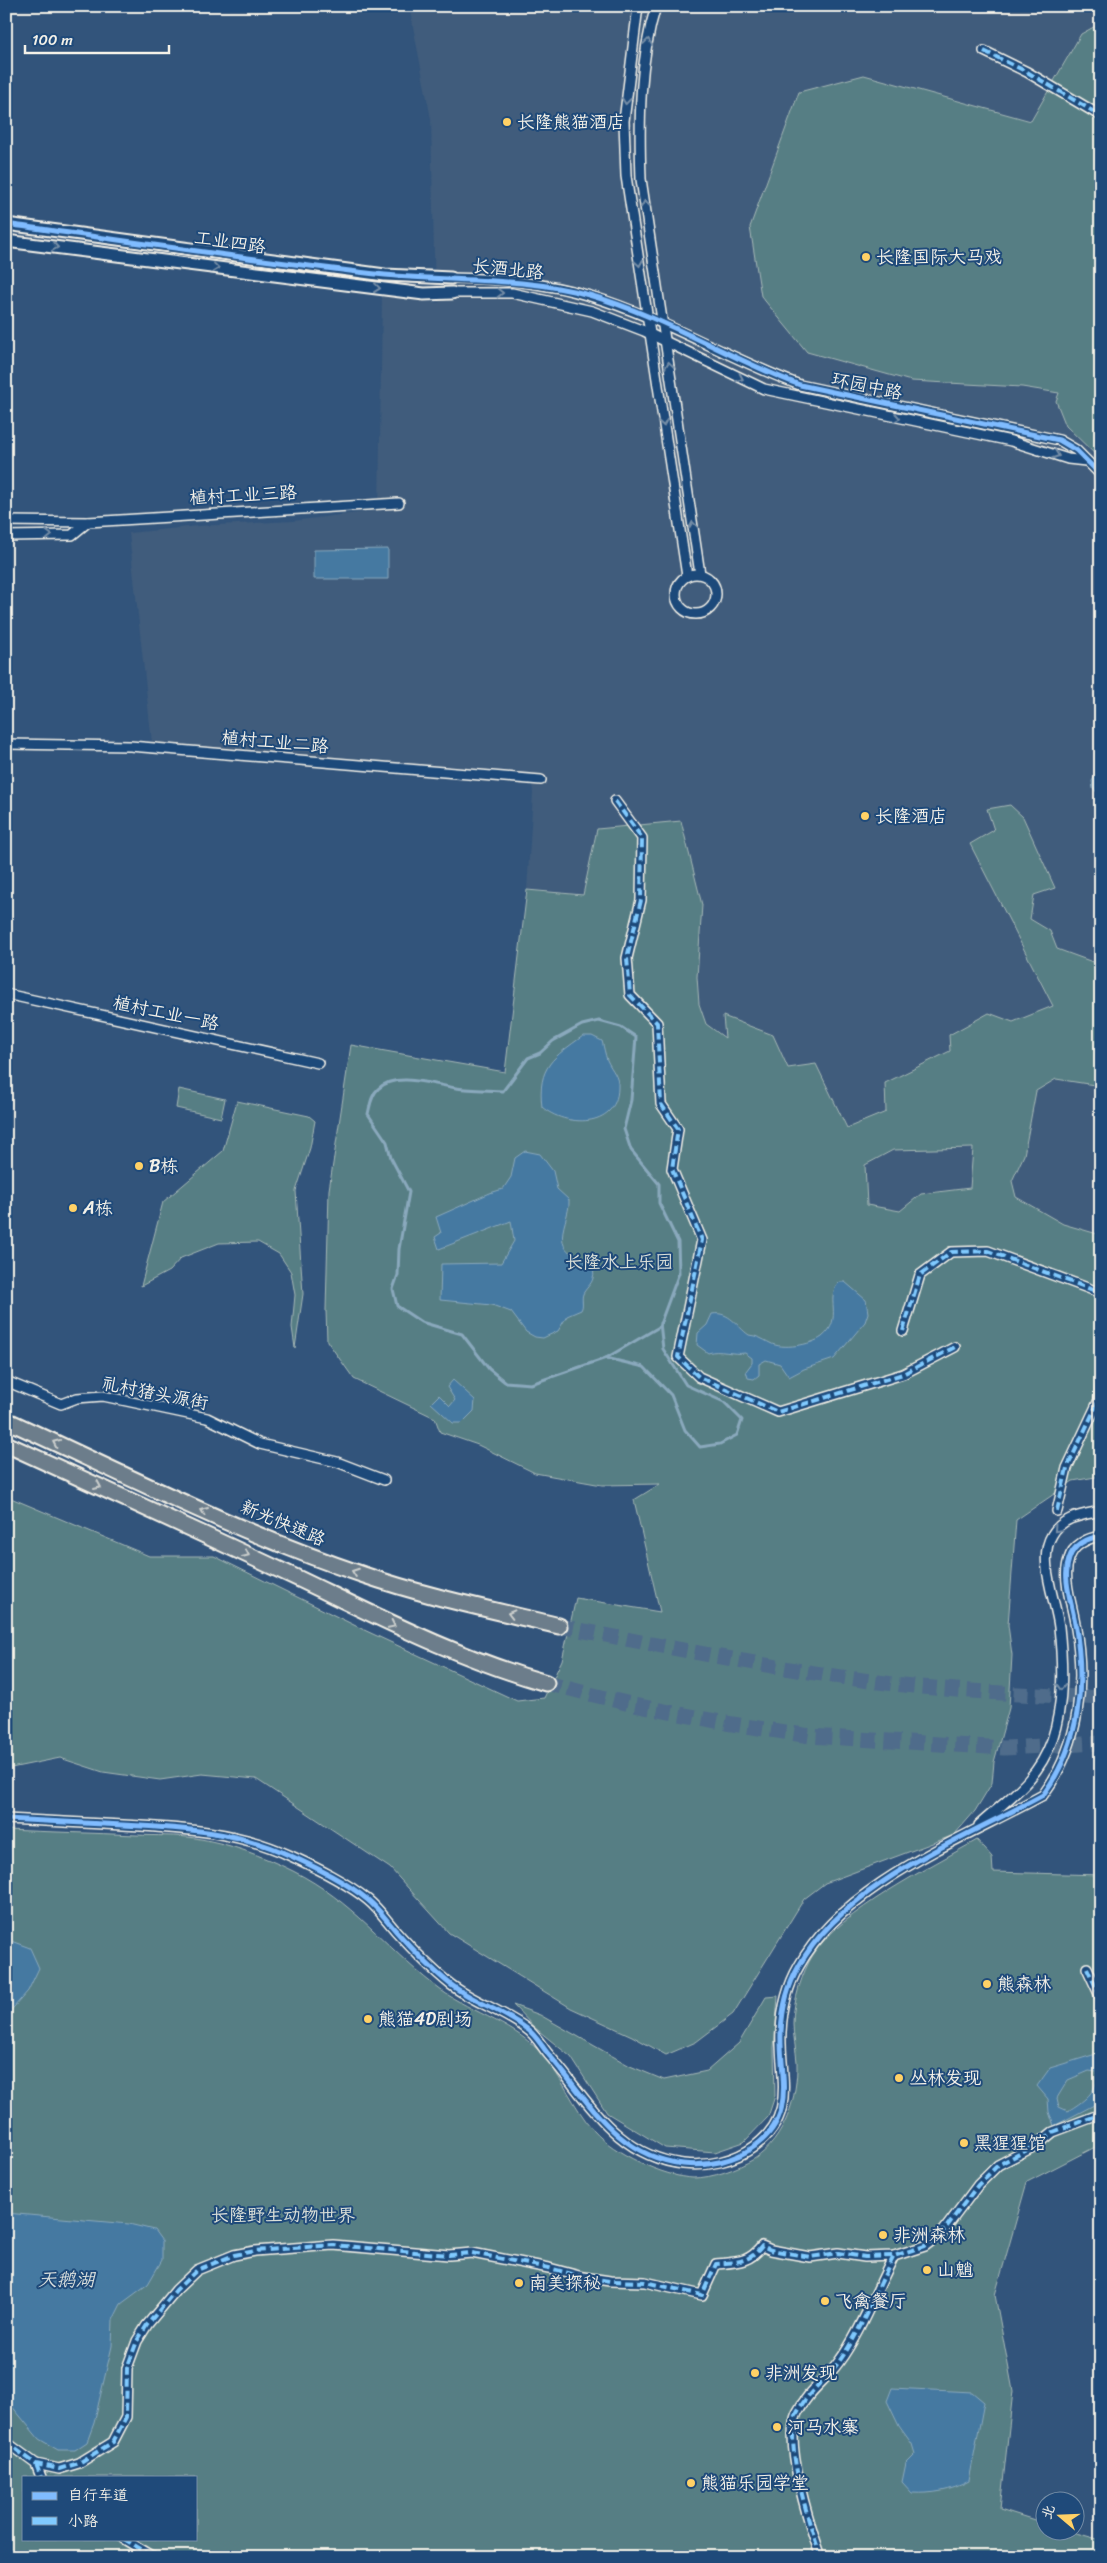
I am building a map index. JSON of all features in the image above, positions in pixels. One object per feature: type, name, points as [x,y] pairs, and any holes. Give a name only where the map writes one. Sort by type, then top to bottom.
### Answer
[{"type":"highway","name":"新光快速路","points":[[6,1420],[199,1508],[312,1556],[414,1590],[559,1626]]},
{"type":"highway","points":[[6,1444],[180,1523],[418,1638],[496,1668],[546,1683]]},
{"type":"street","points":[[638,6],[624,121],[626,176],[687,576]]},
{"type":"street","points":[[654,11],[648,38],[640,123],[641,179],[700,574]]},
{"type":"street","points":[[984,51],[1027,72],[1101,116]]},
{"type":"street","name":"工业四路","points":[[6,224],[385,275],[451,278]]},
{"type":"street","name":"工业四路","points":[[6,241],[424,294],[452,293]]},
{"type":"street","name":"长酒北路","points":[[451,278],[510,281],[557,288],[589,295],[647,316]]},
{"type":"street","name":"长酒北路","points":[[452,293],[512,293],[592,311],[649,334]]},
{"type":"street","name":"环园中路","points":[[647,316],[763,371],[800,386],[1059,440],[1076,450],[1086,461]]},
{"type":"street","name":"环园中路","points":[[649,334],[764,389],[1011,441],[1068,459],[1086,461]]},
{"type":"street","points":[[1086,461],[1101,475]]},
{"type":"street","name":"植村工业三路","points":[[6,521],[88,522],[119,518],[399,503]]},
{"type":"street","name":"植村工业三路","points":[[6,536],[72,535],[88,522]]},
{"type":"street","points":[[700,574],[711,580],[716,593],[712,606],[701,614],[688,612],[678,604],[676,591],[678,585],[687,576],[700,574]]},
{"type":"street","name":"植村工业二路","points":[[6,744],[130,746],[540,780]]},
{"type":"street","points":[[615,801],[642,838],[640,900],[627,958],[630,995],[658,1023],[661,1104],[678,1128],[672,1170],[702,1240],[678,1356],[699,1377],[778,1412],[903,1374],[955,1347]]},
{"type":"street","name":"植村工业一路","points":[[6,994],[318,1064]]},
{"type":"street","points":[[903,1331],[920,1276],[951,1252],[988,1252],[1101,1293]]},
{"type":"street","name":"礼村猪头源街","points":[[6,1380],[61,1404],[77,1398],[103,1396],[207,1418],[260,1444],[338,1462],[384,1480]]},
{"type":"street","points":[[1057,1511],[1066,1468],[1099,1400],[1101,1382]]},
{"type":"street","points":[[970,1832],[1028,1783],[1041,1766],[1052,1740],[1058,1717],[1062,1664],[1059,1625],[1046,1560],[1046,1547],[1051,1535],[1060,1524],[1072,1517],[1101,1510]]},
{"type":"street","points":[[6,1819],[193,1828],[246,1839],[287,1854],[328,1875],[369,1901],[430,1967],[448,1982],[528,2029],[559,2066],[584,2102],[611,2130],[634,2148],[666,2162],[697,2166],[728,2160],[755,2146],[773,2127],[785,2096],[781,2033],[786,1996],[798,1967],[821,1933],[890,1875],[1043,1795],[1057,1776],[1068,1752],[1076,1724],[1080,1690],[1076,1630],[1066,1574],[1069,1558],[1077,1545],[1101,1536]]},
{"type":"street","points":[[1086,1968],[1101,1998]]},
{"type":"street","points":[[6,2442],[36,2464],[59,2469],[78,2462],[113,2442],[126,2417],[127,2368],[147,2325],[176,2290],[197,2270],[234,2255],[255,2251],[333,2245],[449,2256],[472,2253],[592,2278],[645,2282],[702,2295],[716,2264],[738,2262],[753,2257],[762,2246],[771,2250],[810,2257],[838,2253],[865,2256],[894,2256],[925,2246],[942,2233],[978,2184],[998,2165],[1037,2145],[1053,2132],[1101,2114]]},
{"type":"street","points":[[821,2557],[808,2522],[792,2445],[796,2415],[813,2388],[837,2364],[857,2331],[894,2256]]},
{"type":"street","points":[[36,2464],[41,2476]]},
{"type":"street","points":[[126,2540],[154,2557]]},
{"type":"shaded area","points":[[409,6],[1101,6],[1101,23],[1081,34],[1032,121],[864,75],[1022,387],[1089,397],[1101,420],[1101,1275],[886,1235],[728,1040],[706,1024],[699,1004],[697,977],[702,905],[597,829],[583,895],[527,890],[533,793],[531,773],[152,743],[129,533],[198,526],[293,521],[379,510],[382,296],[440,303],[435,300],[431,119]]},
{"type":"green space","points":[[1101,23],[1101,460],[1066,426],[1056,401],[1059,393],[1022,387],[911,381],[807,352],[761,296],[750,227],[799,92],[864,75],[1031,121],[1081,34]]},
{"type":"green space","name":"长隆水上乐园","points":[[1010,805],[1023,817],[1055,888],[1034,895],[1030,919],[1050,931],[1057,949],[1101,965],[1101,1086],[1056,1079],[1036,1091],[1024,1155],[1012,1181],[1016,1197],[1063,1224],[1101,1235],[1101,1476],[1073,1481],[1016,1520],[1008,1625],[1012,1655],[1009,1708],[994,1762],[992,1783],[975,1811],[954,1835],[825,1883],[804,1899],[733,2014],[696,2042],[666,2055],[632,2036],[571,2008],[449,1933],[390,1868],[256,1779],[202,1774],[160,1780],[103,1772],[60,1758],[6,1769],[6,1496],[149,1556],[214,1556],[362,1629],[517,1701],[544,1698],[562,1660],[576,1598],[660,1612],[634,1500],[660,1484],[602,1485],[535,1473],[478,1445],[440,1432],[435,1418],[354,1379],[327,1341],[329,1190],[351,1045],[505,1072],[527,890],[583,895],[597,829],[681,821],[702,905],[697,977],[699,1004],[706,1024],[725,1038],[723,1016],[773,1035],[788,1068],[816,1064],[847,1128],[886,1112],[885,1083],[950,1051],[949,1035],[989,1013],[1013,1022],[1053,1006],[970,844],[994,830],[987,809]],"holes":[[[973,1148],[970,1188],[921,1194],[900,1211],[867,1205],[865,1165],[893,1150]]]},
{"type":"green space","points":[[179,1089],[225,1099],[221,1118],[176,1108]]},
{"type":"green space","points":[[237,1101],[309,1116],[315,1121],[310,1148],[296,1191],[303,1294],[295,1348],[292,1327],[295,1295],[291,1272],[279,1254],[258,1242],[219,1243],[181,1258],[169,1271],[141,1286],[163,1202],[223,1151]]},
{"type":"green space","name":"长隆野生动物世界","points":[[6,1830],[195,1838],[245,1851],[293,1871],[314,1883],[351,1910],[434,1985],[460,2002],[515,2032],[539,2051],[554,2070],[587,2122],[594,2131],[613,2147],[654,2168],[681,2177],[693,2178],[725,2172],[740,2166],[765,2151],[774,2141],[788,2116],[795,2089],[797,2062],[793,2033],[793,2015],[802,1978],[813,1955],[826,1939],[864,1907],[912,1876],[977,1840],[992,1857],[993,1872],[1101,1875],[1101,2144],[1027,2182],[995,2295],[1013,2391],[1000,2509],[1034,2520],[1034,2540],[1084,2540],[1084,2535],[1101,2540],[1101,2557],[6,2557]]},
{"type":"green space","points":[[778,1996],[774,2048],[775,2096],[768,2117],[744,2142],[715,2152],[665,2148],[607,2113],[571,2057],[534,2027],[513,2005],[540,2015],[630,2066],[664,2080],[707,2071],[739,2043],[766,1997]]},
{"type":"water","points":[[388,549],[388,579],[314,579],[314,550]]},
{"type":"water","points":[[1095,776],[1101,778],[1101,795],[1093,789],[1092,781]]},
{"type":"water","points":[[583,1036],[592,1036],[602,1041],[607,1060],[616,1077],[618,1088],[615,1101],[609,1111],[600,1117],[576,1121],[552,1114],[542,1107],[541,1093],[545,1072],[550,1064],[564,1050]]},
{"type":"water","points":[[525,1151],[540,1154],[553,1171],[557,1189],[569,1200],[562,1237],[563,1242],[570,1253],[587,1262],[594,1271],[592,1280],[583,1294],[581,1310],[567,1316],[558,1331],[543,1338],[535,1337],[526,1332],[511,1312],[492,1305],[440,1300],[441,1264],[501,1263],[514,1241],[511,1221],[439,1249],[435,1237],[441,1233],[436,1217],[503,1189],[511,1177],[515,1158]]},
{"type":"water","points":[[840,1282],[845,1282],[866,1300],[868,1313],[865,1322],[834,1359],[804,1369],[789,1377],[780,1364],[766,1360],[759,1364],[759,1375],[754,1379],[748,1378],[746,1371],[752,1363],[752,1358],[745,1353],[708,1353],[697,1345],[698,1333],[707,1325],[712,1314],[724,1315],[733,1320],[749,1335],[775,1345],[796,1346],[817,1340],[829,1330],[832,1323],[833,1294]]},
{"type":"water","points":[[453,1380],[475,1400],[474,1411],[462,1423],[453,1423],[431,1403],[439,1395],[450,1406],[455,1400],[447,1387]]},
{"type":"water","points":[[11,1941],[30,1948],[39,1968],[28,1991],[6,2016],[6,1942]]},
{"type":"water","points":[[1096,2054],[1101,2056],[1101,2098],[1094,2105],[1054,2126],[1049,2112],[1048,2099],[1037,2086],[1050,2068]],"holes":[[[1089,2071],[1097,2072],[1095,2085],[1084,2100],[1068,2111],[1059,2107],[1057,2098],[1068,2080]]]},
{"type":"water","name":"天鹅湖","points":[[6,2213],[129,2224],[154,2230],[162,2241],[162,2260],[148,2284],[121,2304],[113,2320],[112,2346],[94,2423],[87,2442],[75,2450],[58,2450],[39,2439],[6,2399]]},
{"type":"water","points":[[892,2388],[972,2392],[984,2402],[969,2481],[948,2489],[919,2493],[912,2493],[902,2482],[906,2463],[915,2454],[912,2444],[899,2426],[887,2401]]},
{"type":"waterway","points":[[599,1021],[621,1027],[636,1037],[631,1100],[624,1129],[631,1150],[659,1184],[659,1203],[678,1242],[679,1273],[659,1327],[606,1358],[531,1384],[505,1382],[489,1369],[462,1334],[421,1322],[397,1306],[393,1289],[398,1275],[399,1249],[409,1192],[391,1158],[387,1142],[368,1114],[370,1104],[378,1089],[394,1081],[427,1082],[456,1088],[503,1091],[528,1058],[540,1053],[553,1041],[582,1025],[599,1021]]},
{"type":"waterway","points":[[606,1358],[644,1367],[671,1395],[685,1430],[700,1447],[720,1444],[737,1435],[742,1420],[724,1402],[686,1385],[663,1349],[660,1323]]},
{"type":"tunnel","points":[[559,1626],[744,1661],[886,1683],[978,1692],[1101,1698]]},
{"type":"tunnel","points":[[546,1683],[634,1705],[726,1723],[810,1736],[1004,1748],[1101,1743]]},
{"type":"marked path","points":[[984,51],[1027,72],[1101,116]]},
{"type":"marked path","points":[[615,801],[642,838],[641,900],[627,958],[630,995],[657,1023],[661,1104],[678,1129],[672,1169],[702,1240],[678,1357],[699,1377],[778,1412],[903,1374],[955,1347]]},
{"type":"marked path","points":[[903,1331],[920,1275],[951,1252],[988,1251],[1101,1293]]},
{"type":"marked path","points":[[1057,1511],[1067,1468],[1099,1400],[1101,1382]]},
{"type":"marked path","points":[[1087,1968],[1101,1998]]},
{"type":"marked path","points":[[6,2442],[36,2464],[59,2469],[79,2463],[113,2442],[126,2417],[127,2368],[137,2341],[147,2325],[176,2290],[197,2270],[234,2255],[255,2251],[333,2245],[449,2255],[472,2253],[549,2268],[583,2277],[610,2281],[645,2282],[702,2295],[716,2264],[742,2261],[752,2256],[762,2246],[771,2250],[810,2257],[838,2253],[865,2257],[894,2256],[925,2246],[942,2233],[978,2185],[998,2165],[1037,2145],[1053,2132],[1101,2114]]},
{"type":"marked path","points":[[821,2557],[805,2506],[796,2464],[793,2444],[797,2413],[846,2351],[868,2311],[894,2256]]},
{"type":"marked path","points":[[36,2464],[41,2476]]},
{"type":"marked path","points":[[126,2540],[154,2557]]},
{"type":"cycle path","points":[[6,224],[337,270],[411,277],[512,282],[563,289],[589,295],[643,314],[800,385],[1059,440],[1076,450],[1101,475]]},
{"type":"cycle path","points":[[6,1819],[145,1826],[209,1832],[251,1841],[311,1865],[341,1881],[368,1900],[415,1952],[450,1984],[509,2017],[530,2032],[591,2108],[622,2138],[639,2150],[660,2159],[692,2165],[721,2162],[739,2156],[755,2146],[768,2134],[777,2121],[782,2107],[783,2093],[781,2032],[784,2006],[795,1973],[819,1937],[845,1910],[875,1887],[908,1866],[1043,1795],[1055,1776],[1072,1734],[1077,1713],[1079,1691],[1080,1668],[1078,1646],[1068,1591],[1067,1566],[1071,1554],[1077,1546],[1086,1540],[1101,1536]]},
{"type":"place","name":"长隆熊猫酒店","points":[[507,122]]},
{"type":"place","name":"长隆国际大马戏","points":[[866,257]]},
{"type":"place","name":"长隆酒店","points":[[865,816]]},
{"type":"place","name":"B栋","points":[[139,1166]]},
{"type":"place","name":"A栋","points":[[73,1208]]},
{"type":"place","name":"熊森林","points":[[987,1984]]},
{"type":"place","name":"熊猫4D剧场","points":[[368,2019]]},
{"type":"place","name":"丛林发现","points":[[899,2078]]},
{"type":"place","name":"黑猩猩馆","points":[[964,2143]]},
{"type":"place","name":"非洲森林","points":[[883,2235]]},
{"type":"place","name":"山魈","points":[[927,2270]]},
{"type":"place","name":"南美探秘","points":[[519,2283]]},
{"type":"place","name":"飞禽餐厅","points":[[825,2301]]},
{"type":"place","name":"非洲发现","points":[[755,2373]]},
{"type":"place","name":"河马水寨","points":[[777,2427]]},
{"type":"place","name":"熊猫乐园学堂","points":[[691,2483]]}]
